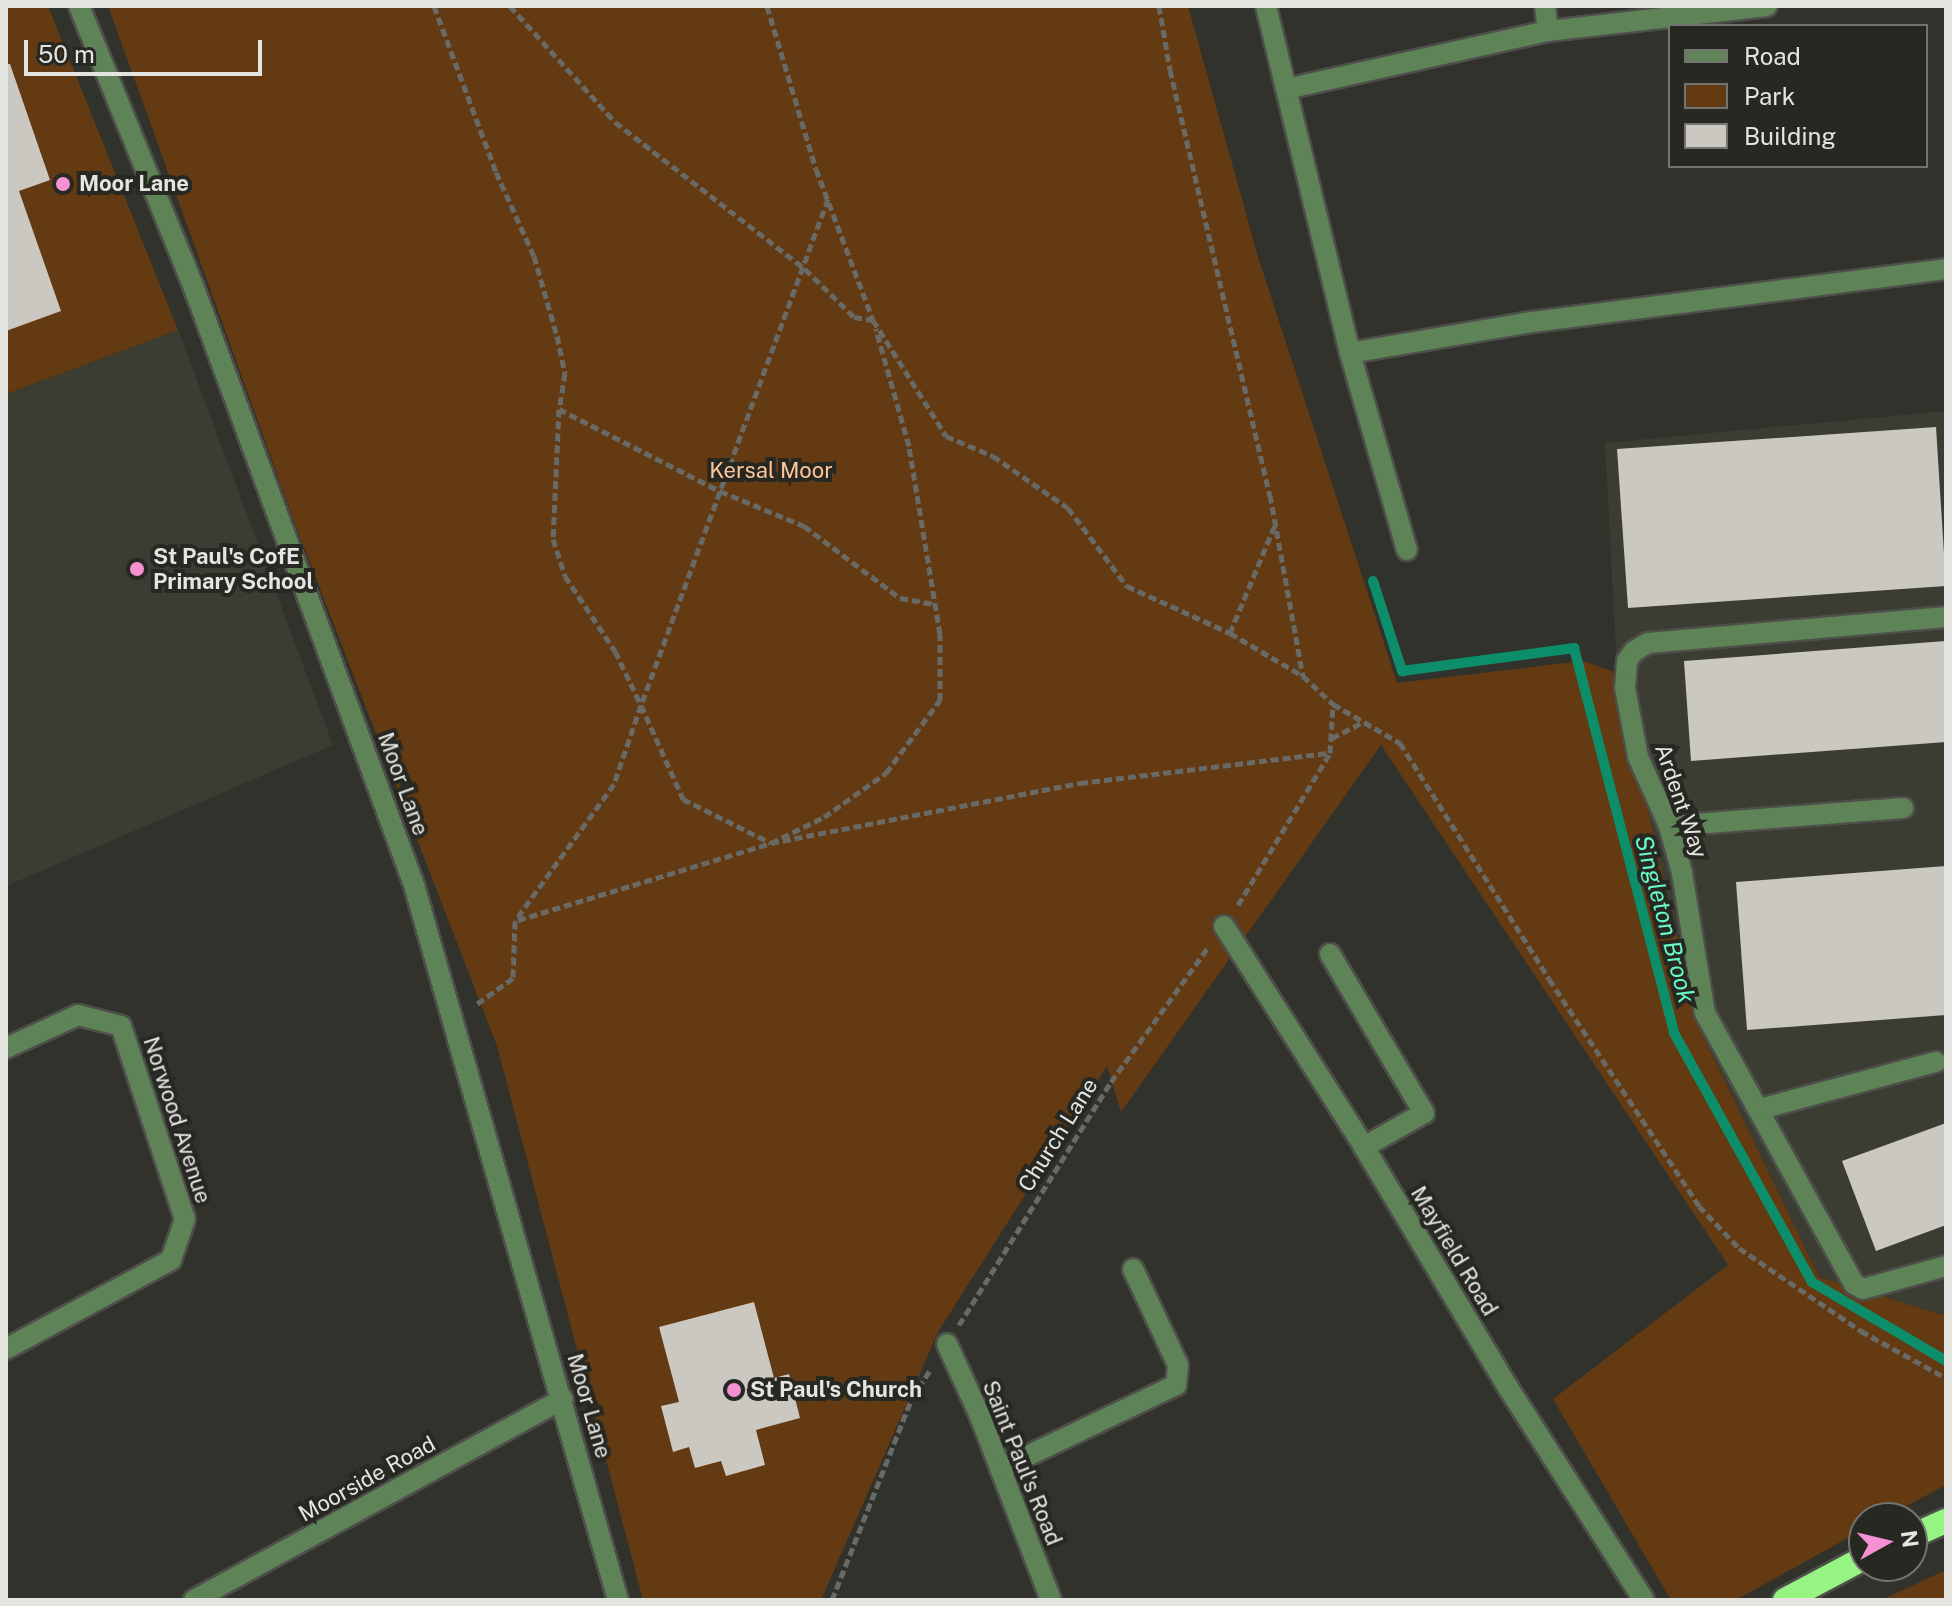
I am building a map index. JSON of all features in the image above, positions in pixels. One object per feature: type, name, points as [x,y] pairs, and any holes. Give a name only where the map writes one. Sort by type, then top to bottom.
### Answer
[{"type":"highway","points":[[1785,1600],[1848,1567]]},
{"type":"street","name":"Moor Lane","points":[[79,6],[200,303],[414,885],[618,1600]]},
{"type":"street","points":[[1266,6],[1350,353],[1407,550]]},
{"type":"street","points":[[1545,6],[1548,31]]},
{"type":"street","points":[[1286,89],[1548,31],[1767,6]]},
{"type":"street","points":[[1350,353],[1525,323],[1946,269]]},
{"type":"street","name":"Ardent Way","points":[[1946,617],[1648,643],[1634,651],[1627,661],[1626,696],[1638,757],[1669,826],[1682,873],[1705,1013],[1854,1284],[1863,1289],[1946,1266]]},
{"type":"street","points":[[1669,826],[1903,808]]},
{"type":"street","name":"Mayfield Road","points":[[1224,926],[1364,1147],[1509,1389],[1644,1600]]},
{"type":"street","points":[[1330,954],[1424,1113],[1364,1147]]},
{"type":"street","name":"Norwood Avenue","points":[[6,1048],[78,1015],[121,1026],[185,1219],[171,1260],[6,1349]]},
{"type":"street","points":[[1760,1109],[1936,1062]]},
{"type":"street","points":[[1000,1469],[1176,1385],[1178,1365],[1133,1269]]},
{"type":"street","name":"Saint Paul's Road","points":[[947,1344],[1051,1600]]},
{"type":"street","name":"Moorside Road","points":[[194,1600],[563,1399]]},
{"type":"path","points":[[434,6],[496,172],[534,256],[565,373],[559,409],[553,539],[565,576],[615,651],[683,799],[771,843]]},
{"type":"path","points":[[510,6],[615,122],[805,269],[854,317],[873,320],[946,436],[993,456],[1068,508],[1127,586],[1230,633],[1303,676],[1333,704],[1362,723],[1400,743],[1549,979],[1699,1206],[1739,1248],[1861,1331],[1946,1378]]},
{"type":"path","points":[[767,6],[828,199],[873,320],[909,446],[940,634],[940,700],[886,773],[824,817],[771,843]]},
{"type":"path","points":[[1159,6],[1173,85],[1275,524],[1303,676]]},
{"type":"path","points":[[454,1020],[513,978],[515,921],[614,784],[720,491],[805,269],[828,199]]},
{"type":"path","points":[[559,409],[720,491],[804,526],[900,598],[935,604]]},
{"type":"path","points":[[1230,633],[1275,524]]},
{"type":"path","name":"Church Lane","points":[[832,1600],[912,1398],[1111,1082],[1224,926],[1271,855],[1330,753],[1333,704]]},
{"type":"path","points":[[1331,738],[1362,723]]},
{"type":"path","points":[[515,921],[771,843],[1080,783],[1330,753]]},
{"type":"shaded area","name":"St Paul's CofE Primary School","points":[[178,330],[333,745],[6,886],[6,394]]},
{"type":"shaded area","points":[[1946,411],[1946,1316],[1819,1277],[1696,1021],[1618,685],[1605,443]]},
{"type":"green space","name":"Moor Lane","points":[[6,6],[48,6],[178,330],[6,394]]},
{"type":"green space","name":"Kersal Moor","points":[[108,6],[1188,6],[1259,260],[1397,683],[1583,661],[1617,673],[1696,1021],[1819,1277],[1946,1316],[1946,1485],[1914,1502],[1848,1502],[1848,1538],[1736,1600],[1671,1600],[1553,1399],[1728,1265],[1381,745],[1121,1112],[1107,1066],[938,1332],[821,1600],[643,1600],[497,1046],[295,524]]},
{"type":"green space","points":[[1946,1570],[1946,1600],[1881,1600],[1920,1582],[1928,1582],[1928,1578]]},
{"type":"building","points":[[6,64],[10,64],[50,180],[19,191],[61,311],[6,331]]},
{"type":"building","points":[[1936,427],[1946,586],[1628,608],[1617,449]]},
{"type":"building","points":[[1946,641],[1946,742],[1691,761],[1684,661]]},
{"type":"building","points":[[1946,866],[1946,1015],[1747,1030],[1736,882]]},
{"type":"building","points":[[1946,1123],[1946,1225],[1876,1251],[1842,1161]]},
{"type":"building","name":"St Paul's Church","points":[[754,1302],[774,1378],[789,1374],[800,1418],[756,1430],[765,1465],[726,1476],[721,1461],[695,1468],[689,1447],[673,1452],[661,1406],[679,1402],[659,1327]]},
{"type":"waterway","name":"Singleton Brook","points":[[1373,581],[1402,671],[1574,648],[1674,1033],[1812,1282],[1946,1361]]},
{"type":"place","name":"Moor Lane","points":[[63,184]]},
{"type":"place","name":"St Paul's CofE Primary School","points":[[137,569]]},
{"type":"place","name":"St Paul's Church","points":[[734,1390]]}]
